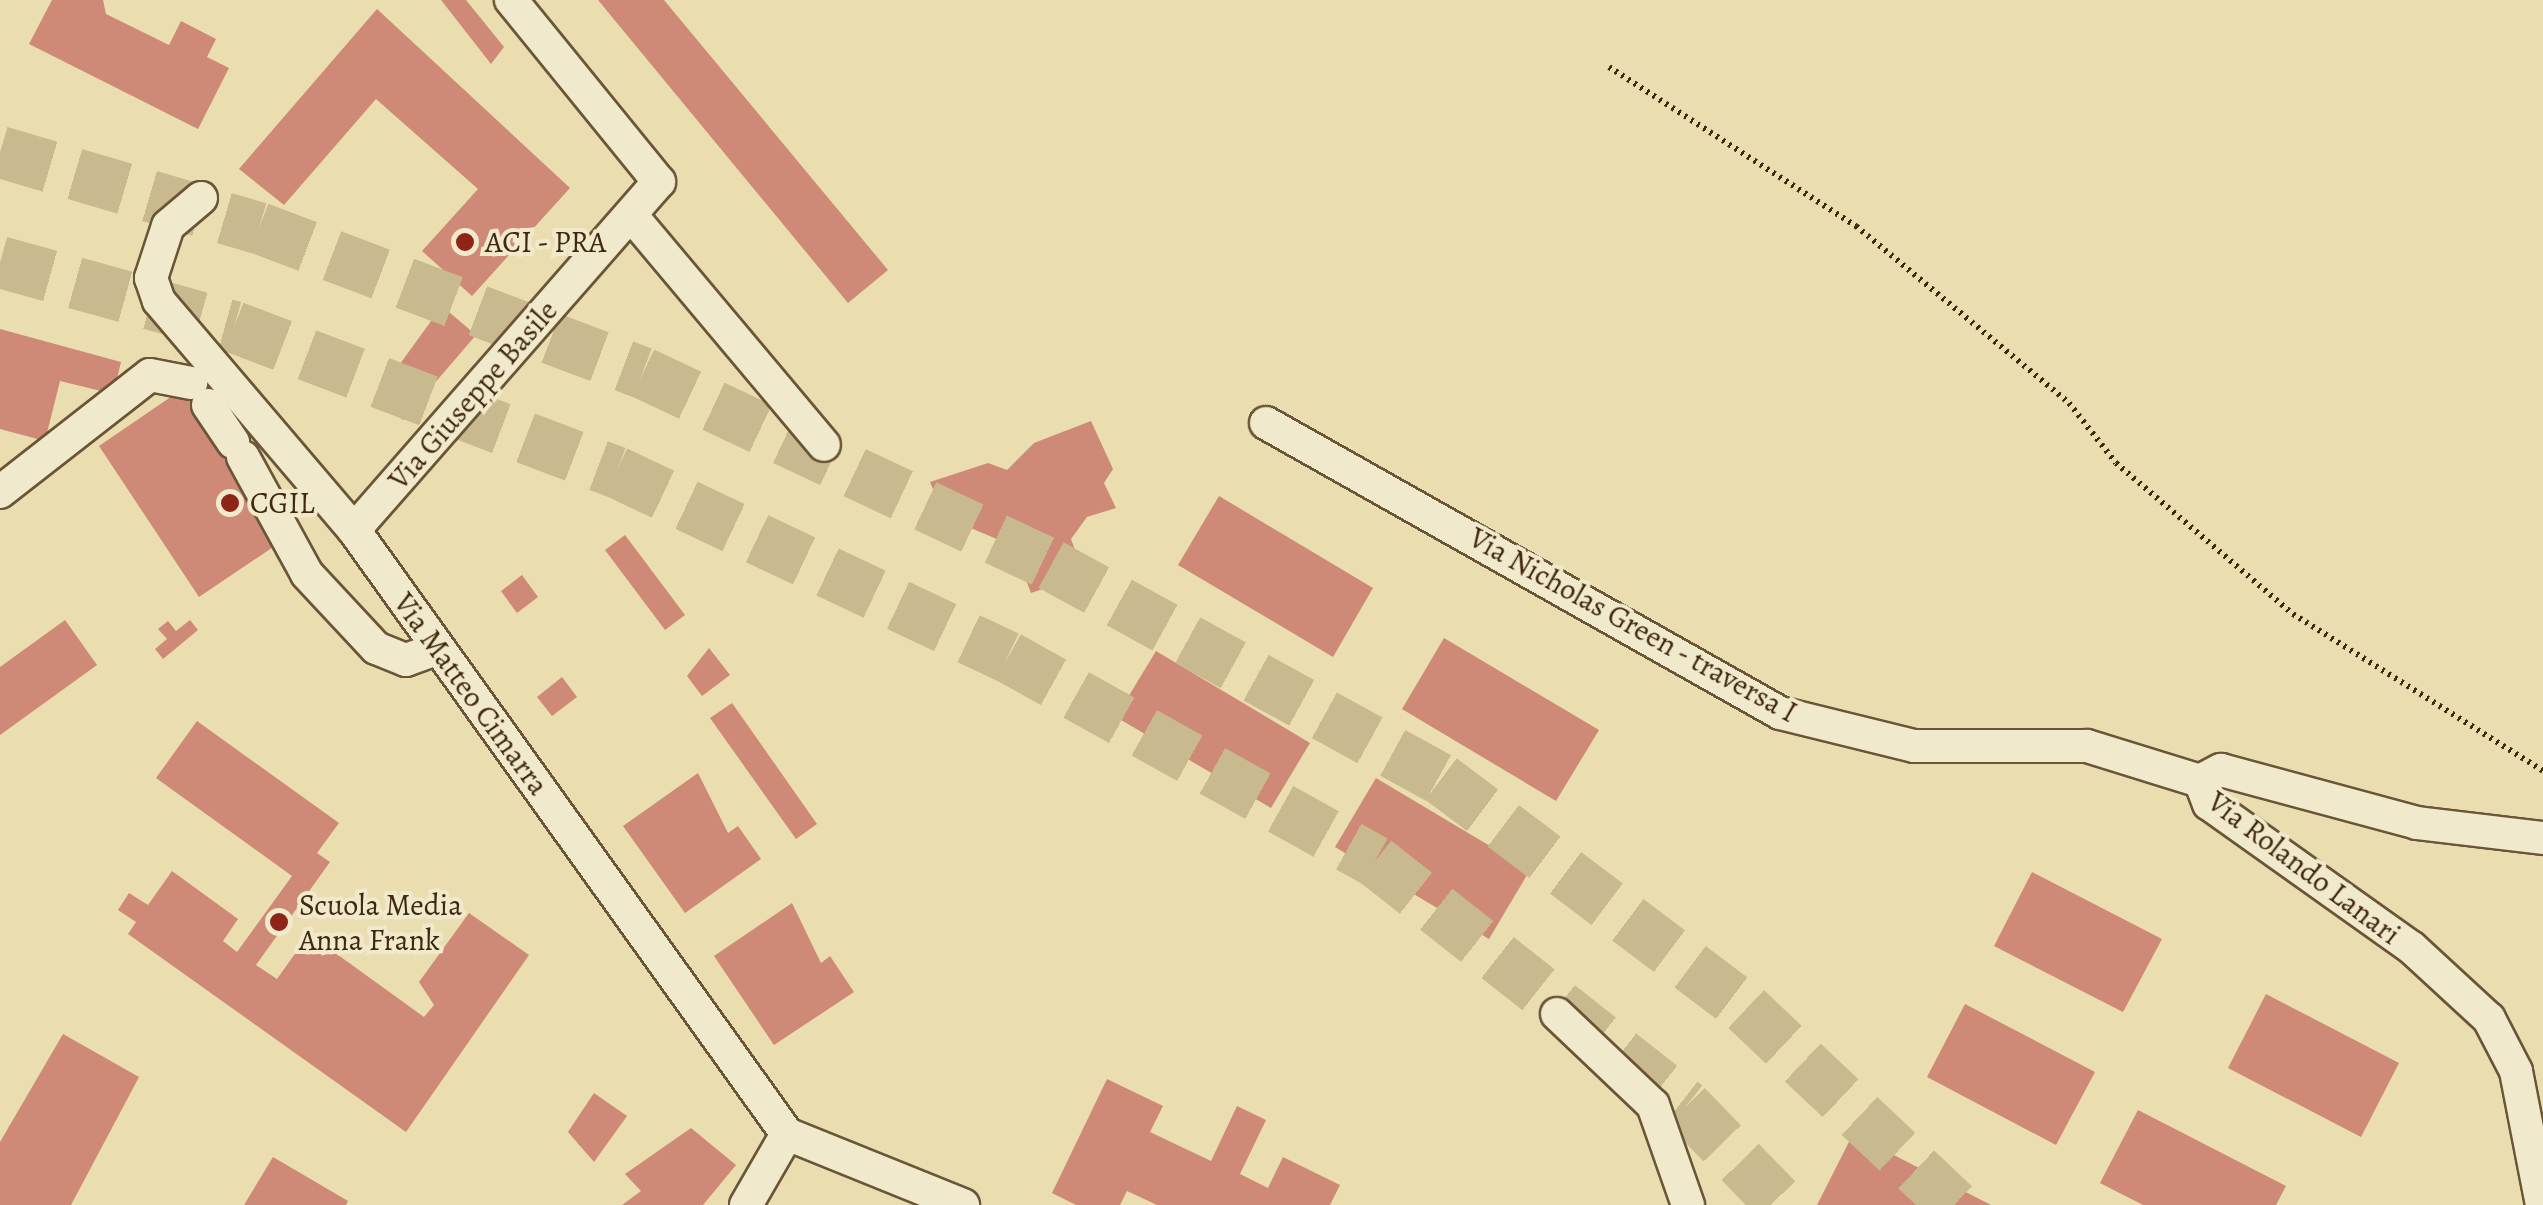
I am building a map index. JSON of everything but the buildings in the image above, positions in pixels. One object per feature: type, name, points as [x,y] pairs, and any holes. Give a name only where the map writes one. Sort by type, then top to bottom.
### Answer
[{"type":"street","name":"Via Giuseppe Basile","points":[[354,530],[660,182],[511,0]]},
{"type":"street","name":"Via Matteo Cimarra","points":[[201,198],[168,226],[150,278],[159,300],[354,530],[788,1134]]},
{"type":"street","points":[[631,215],[824,445]]},
{"type":"street","points":[[0,492],[150,375],[199,394],[238,449],[306,574],[376,648],[406,660],[437,648]]},
{"type":"street","name":"Via Nicholas Green - traversa I","points":[[1266,422],[1780,713],[1914,746],[2087,746],[2200,781]]},
{"type":"street","name":"Via Rolando Lanari","points":[[2542,1205],[2516,1071],[2489,1018],[2412,948],[2209,804],[2200,781],[2220,770],[2418,822],[2543,838]]},
{"type":"street","points":[[1557,1014],[1653,1106],[1688,1205]]},
{"type":"street","points":[[746,1205],[788,1134],[964,1205]]},
{"type":"path","points":[[1609,68],[1856,226],[2069,404],[2116,463],[2293,614],[2543,771]]},
{"type":"tunnel","points":[[0,152],[259,228],[643,373],[1051,565],[1441,779],[1746,1009],[1954,1205]]},
{"type":"tunnel","points":[[0,262],[234,327],[616,472],[1008,657],[1375,861],[1686,1106],[1782,1205]]},
{"type":"place","name":"ACI - PRA","points":[[465,242]]},
{"type":"place","name":"CGIL","points":[[230,503]]},
{"type":"place","name":"Scuola Media Anna Frank","points":[[279,922]]}]
